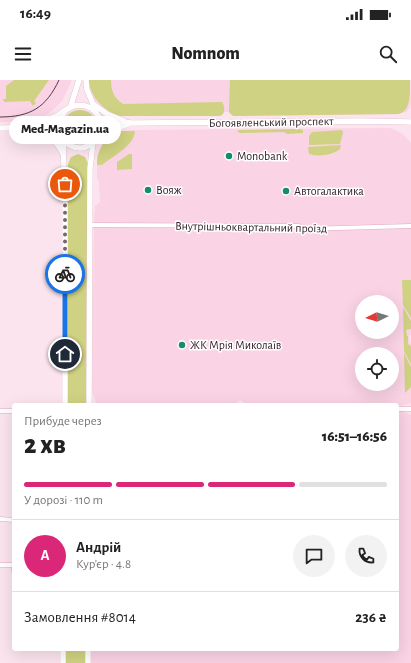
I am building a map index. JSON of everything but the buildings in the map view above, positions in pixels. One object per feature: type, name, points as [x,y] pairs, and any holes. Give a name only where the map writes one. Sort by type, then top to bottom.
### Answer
[{"type":"main road","points":[[70,108],[79,80]]},
{"type":"main road","points":[[86,80],[87,90],[100,120],[101,131],[98,138]]},
{"type":"main road","points":[[93,104],[107,114],[132,123]]},
{"type":"main road","points":[[17,128],[41,122],[76,105],[91,108],[96,113]]},
{"type":"main road","points":[[64,112],[59,122],[59,130],[62,138],[65,158],[65,403]]},
{"type":"main road","name":"Богоявленський проспект","points":[[100,120],[132,123],[411,122]]},
{"type":"main road","name":"Богоявленський проспект","points":[[93,143],[98,138],[114,129],[132,123]]},
{"type":"main road","points":[[0,128],[45,130],[62,138],[69,145],[76,148],[87,147],[93,143]]},
{"type":"main road","points":[[24,128],[39,132],[52,139],[58,144],[65,158]]},
{"type":"main road","points":[[89,403],[90,168],[93,143]]},
{"type":"main road","points":[[63,651],[63,663]]},
{"type":"main road","points":[[88,651],[88,663]]},
{"type":"street","name":"Внутрішньоквартальний проїзд","points":[[90,225],[299,226],[303,229],[411,226]]},
{"type":"street","points":[[399,409],[411,409]]},
{"type":"street","points":[[0,411],[12,411]]},
{"type":"street","points":[[0,519],[12,520]]},
{"type":"street","points":[[0,565],[12,565]]},
{"type":"shaded area","points":[[0,80],[72,80],[62,101],[43,117],[31,121],[0,122]]},
{"type":"shaded area","points":[[88,80],[410,80],[411,104],[406,112],[398,114],[233,116],[228,112],[224,112],[219,116],[120,116],[101,106],[94,99]]},
{"type":"shaded area","points":[[390,128],[403,134],[411,143],[411,335],[409,336],[411,345],[411,403],[399,406],[399,403],[245,403],[240,400],[236,403],[97,403],[92,392],[94,219],[95,206],[100,202],[99,181],[97,179],[97,155],[102,145],[111,135],[120,131],[137,130]]},
{"type":"shaded area","points":[[399,411],[411,415],[411,663],[91,663],[91,651],[399,651]]},
{"type":"green space","points":[[14,80],[49,80],[34,101],[36,103],[33,106],[30,101],[4,102],[3,99],[6,99],[6,86]]},
{"type":"green space","points":[[88,80],[111,80],[114,94],[123,104],[222,102],[224,105],[224,111],[222,115],[219,116],[120,116],[103,107],[95,98]]},
{"type":"green space","points":[[230,80],[410,80],[410,96],[408,106],[405,110],[398,114],[233,116],[229,112]]},
{"type":"green space","points":[[80,110],[92,115],[97,127],[92,139],[80,144],[68,139],[63,127],[68,115]]},
{"type":"green space","points":[[239,130],[303,130],[303,133],[240,133],[237,131]]},
{"type":"green space","points":[[342,130],[343,133],[340,144],[309,145],[309,136],[312,132]]},
{"type":"green space","points":[[120,131],[135,131],[134,136],[127,146],[102,165],[97,165],[98,154],[103,144],[110,136]]},
{"type":"green space","points":[[341,145],[340,149],[329,154],[309,154],[308,147]]},
{"type":"green space","points":[[78,154],[85,157],[88,164],[86,403],[68,403],[68,164],[71,157]]},
{"type":"green space","points":[[129,154],[132,154],[132,169],[117,170],[117,162]]},
{"type":"green space","points":[[402,280],[411,280],[411,318],[403,305]]},
{"type":"green space","points":[[403,307],[411,321],[411,329],[406,330],[408,344],[411,346],[411,364],[404,351]]},
{"type":"green space","points":[[404,353],[411,367],[411,387],[405,393]]},
{"type":"green space","points":[[66,651],[85,651],[85,663],[66,663]]},
{"type":"tram line","points":[[0,117],[11,117],[28,113],[36,109],[49,98],[59,80]]},
{"type":"way so far","points":[[65,184],[65,274]]},
{"type":"place","name":"Monobank","points":[[229,156]]},
{"type":"place","name":"Med-Magazin.ua","points":[[65,184]]},
{"type":"place","name":"Вояж","points":[[148,190]]},
{"type":"place","name":"Автогалактика","points":[[286,191]]},
{"type":"place","name":"ЖК Мрія Миколаїв","points":[[182,345]]},
{"type":"route","points":[[65,274],[65,354]]}]
